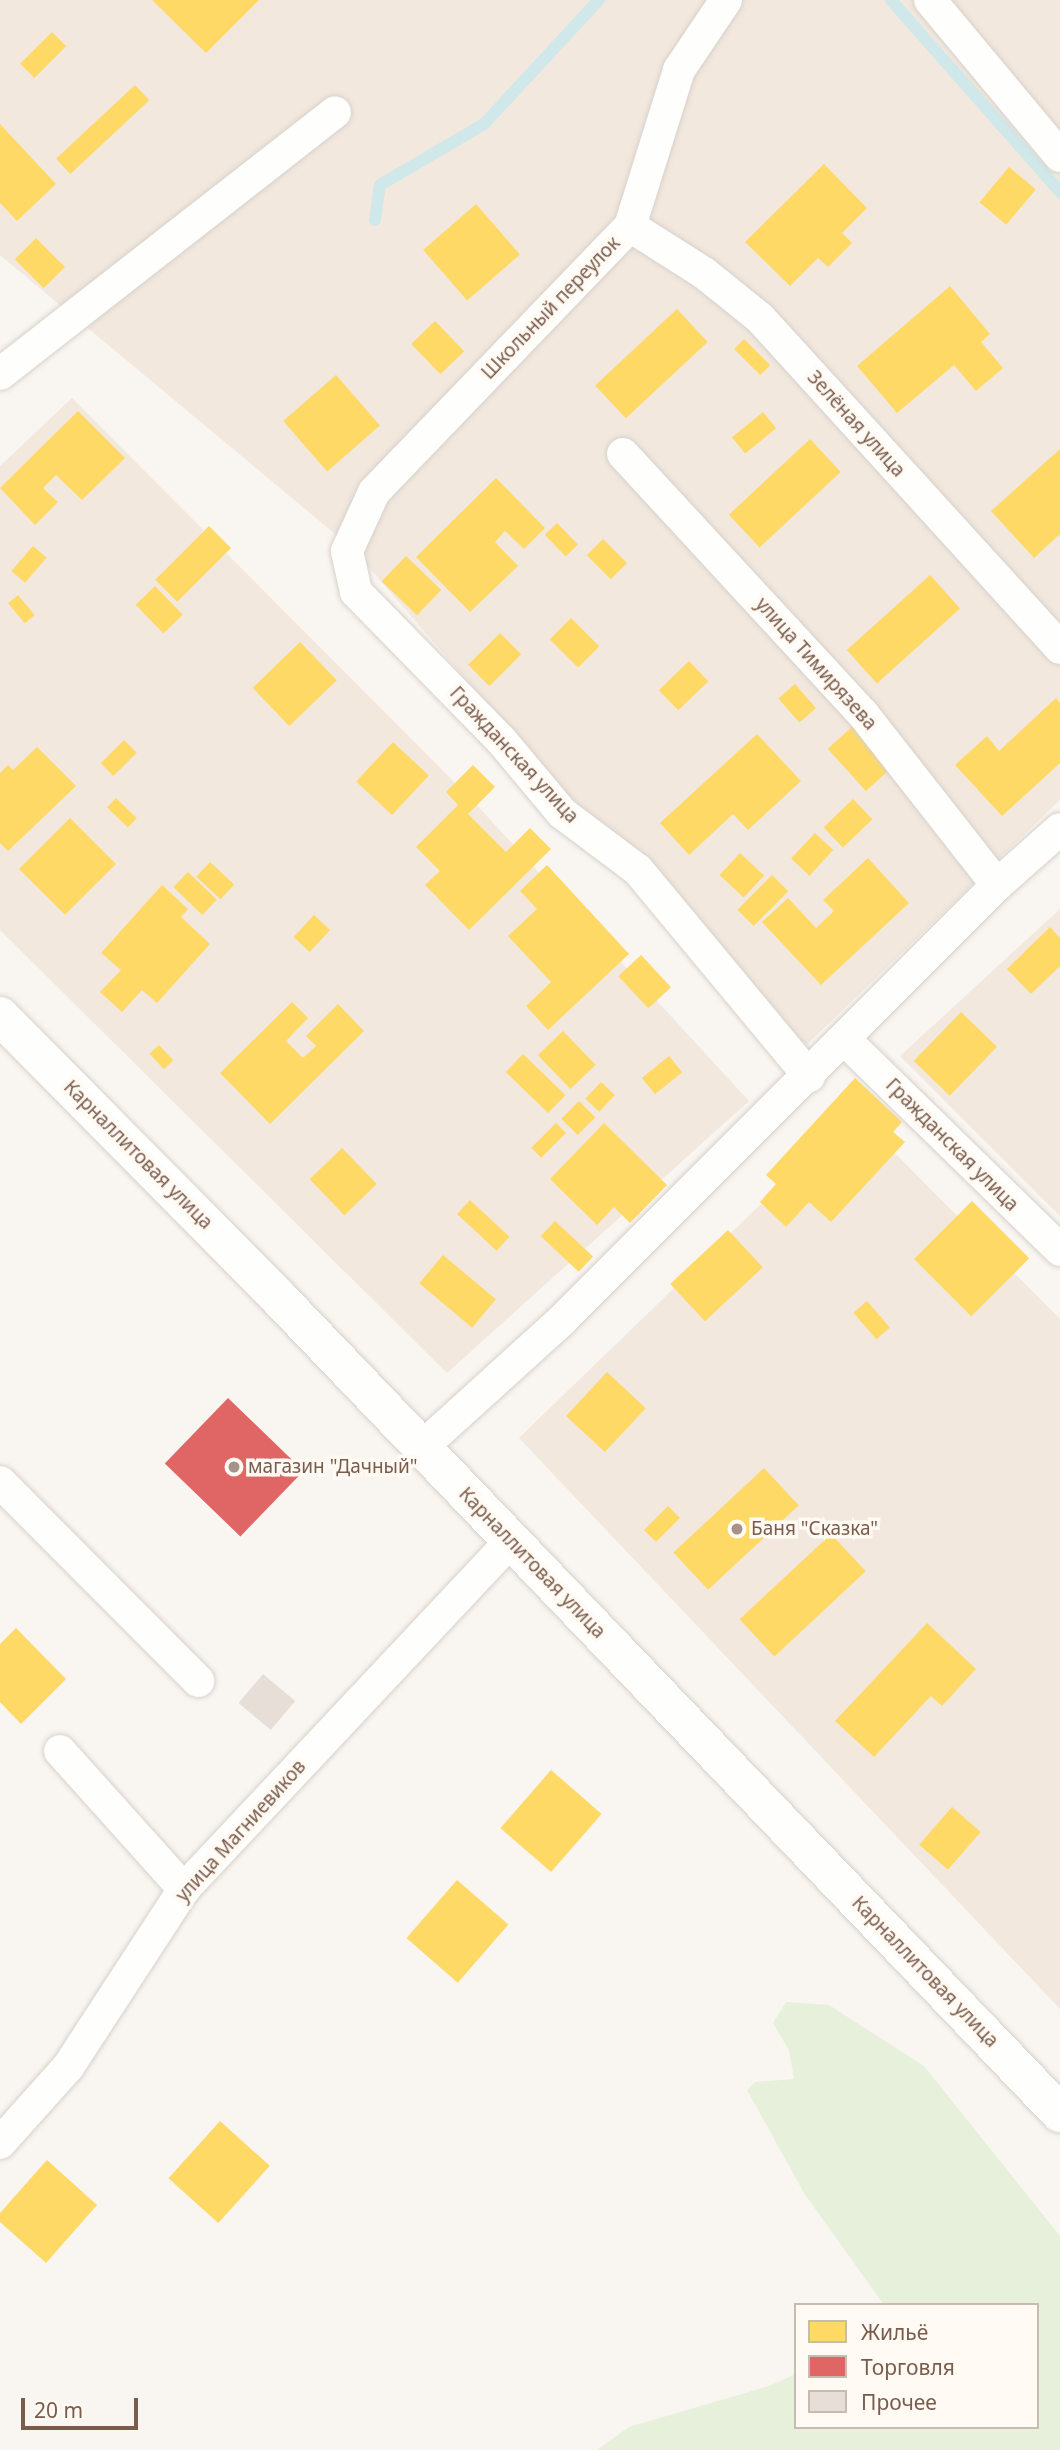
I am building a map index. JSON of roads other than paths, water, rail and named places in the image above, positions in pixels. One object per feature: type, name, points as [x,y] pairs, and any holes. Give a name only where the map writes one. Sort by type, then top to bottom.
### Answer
[{"type":"street","name":"Школьный переулок","points":[[347,551],[374,492],[630,226],[680,70],[726,0]]},
{"type":"street","points":[[929,0],[1060,156]]},
{"type":"street","points":[[0,374],[335,111]]},
{"type":"street","name":"Зелёная улица","points":[[630,226],[704,273],[760,318],[1060,648]]},
{"type":"street","name":"улица Тимирязева","points":[[623,454],[863,715],[997,885]]},
{"type":"street","name":"Гражданская улица","points":[[347,551],[356,592],[501,740],[562,813],[647,879],[809,1076]]},
{"type":"street","points":[[421,1448],[561,1321],[845,1040],[997,885],[1060,829]]},
{"type":"street","name":"Карналлитовая улица","points":[[0,1016],[511,1541],[1060,2113]]},
{"type":"street","name":"Гражданская улица","points":[[845,1040],[1060,1250]]},
{"type":"street","points":[[0,1482],[198,1681]]},
{"type":"street","name":"улица Магниевиков","points":[[0,2143],[68,2067],[184,1889],[511,1541]]},
{"type":"street","points":[[60,1751],[184,1889]]},
{"type":"waterway","points":[[375,220],[380,185],[484,124],[599,0]]},
{"type":"waterway","points":[[891,0],[1060,192]]},
{"type":"place","name":"магазин \"Дачный\"","points":[[234,1467]]},
{"type":"place","name":"Баня \"Сказка\"","points":[[737,1529]]}]
